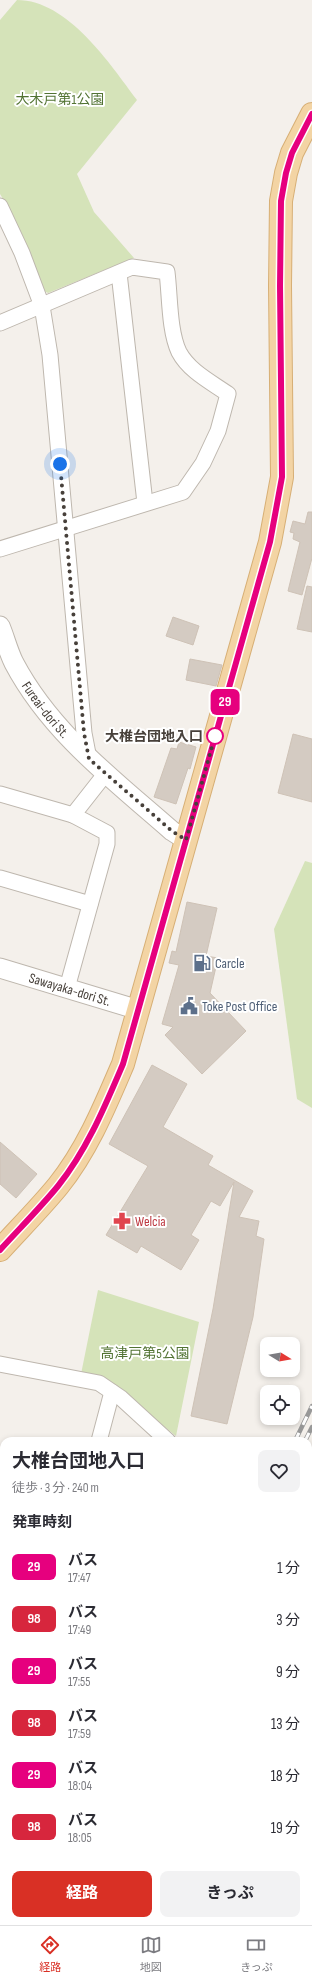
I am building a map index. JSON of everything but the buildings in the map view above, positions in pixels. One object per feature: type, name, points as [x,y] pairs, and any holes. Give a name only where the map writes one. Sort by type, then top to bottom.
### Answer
[{"type":"main road","points":[[0,1250],[58,1186],[83,1148],[106,1104],[123,1064],[140,1010],[270,542],[282,477],[280,286],[281,201],[286,173],[292,153],[312,114]]},
{"type":"street","points":[[0,206],[22,253],[42,306],[50,355],[84,733],[89,759]]},
{"type":"street","points":[[0,323],[132,267],[167,272],[173,332],[180,352],[199,375],[228,394],[218,431],[203,463],[183,492],[65,527],[0,549]]},
{"type":"street","points":[[119,273],[145,503]]},
{"type":"street","name":"Fureai-dori St.","points":[[0,626],[14,662],[24,679],[63,733],[89,759],[172,831],[186,840]]},
{"type":"street","points":[[73,815],[106,773]]},
{"type":"street","points":[[0,794],[73,815],[107,833],[107,844],[67,988]]},
{"type":"street","points":[[0,878],[90,904]]},
{"type":"street","name":"Sawayaka-dori St.","points":[[0,968],[140,1010]]},
{"type":"street","points":[[0,1364],[99,1383],[112,1392],[163,1437]]},
{"type":"street","points":[[100,1437],[112,1392]]},
{"type":"green space","name":"大木戸第1公園","points":[[17,0],[36,3],[53,11],[70,22],[86,36],[101,53],[137,100],[77,174],[94,212],[134,258],[48,293],[42,290],[8,207],[0,194],[0,20]]},
{"type":"green space","points":[[305,861],[312,863],[312,1108],[297,1099],[274,929]]},
{"type":"green space","name":"高津戸第5公園","points":[[98,1290],[199,1322],[176,1436],[106,1380],[81,1374]]},
{"type":"railway","points":[[297,1437],[312,1406]]},
{"type":"railway","points":[[307,1437],[312,1427]]},
{"type":"bus line","name":"29","points":[[0,1250],[58,1186],[83,1148],[106,1104],[123,1064],[140,1010],[270,542],[282,477],[280,286],[281,201],[286,173],[292,153],[307,121],[312,114]]},
{"type":"place","name":"大椎台団地入口","points":[[215,736]]},
{"type":"place","name":"Carcle","points":[[202,963]]},
{"type":"place","name":"Toke Post Office","points":[[189,1006]]},
{"type":"place","name":"Welcia","points":[[122,1221]]},
{"type":"route","points":[[60,464],[84,733],[89,759],[172,831],[186,840],[215,736]]}]
